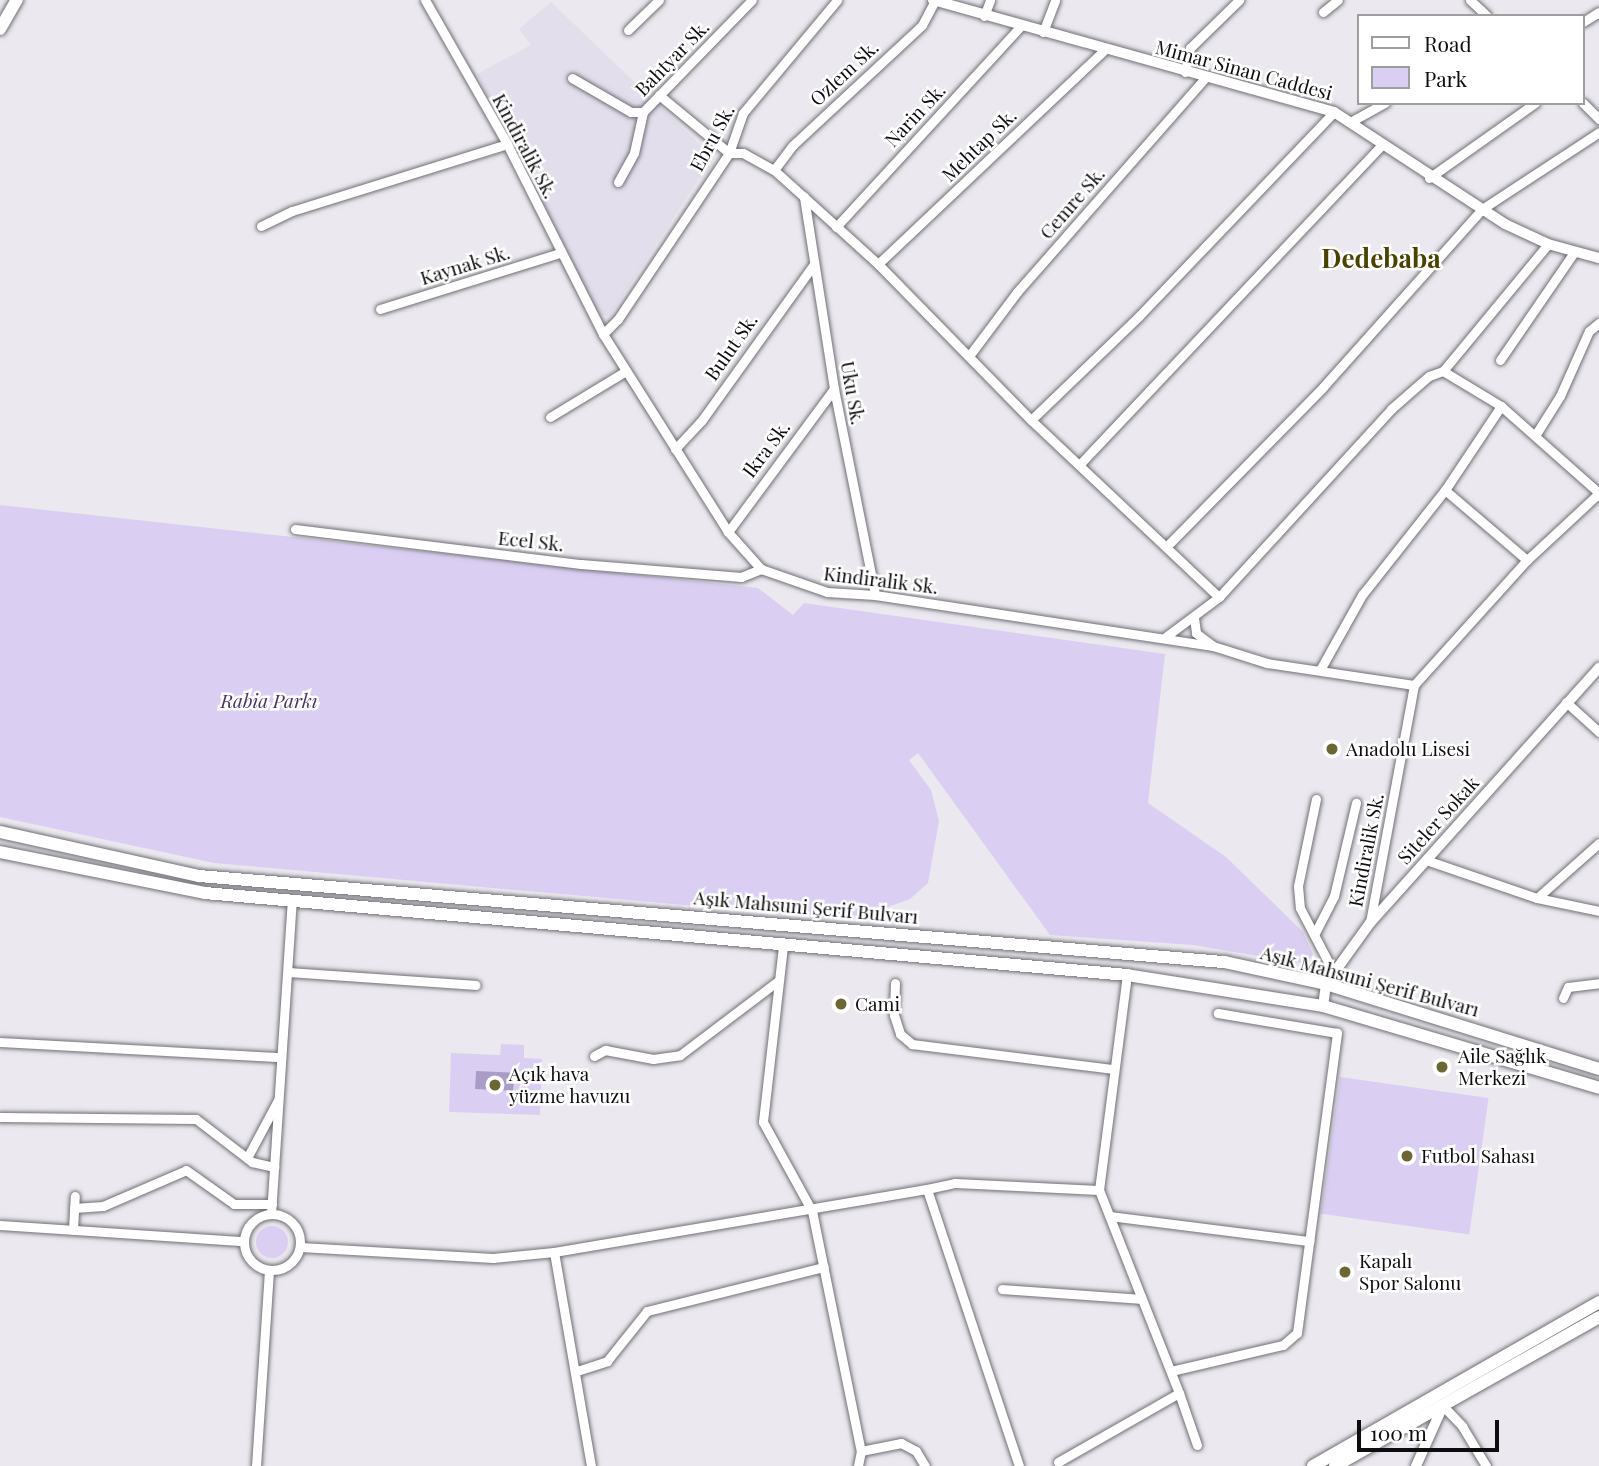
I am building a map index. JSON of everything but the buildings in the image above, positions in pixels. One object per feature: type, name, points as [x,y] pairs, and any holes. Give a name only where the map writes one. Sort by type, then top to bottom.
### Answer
[{"type":"main road","points":[[0,29],[17,0]]},
{"type":"main road","name":"Aşık Mahsuni Şerif Bulvarı","points":[[0,832],[199,876],[1224,962],[1326,984],[1599,1069]]},
{"type":"main road","name":"Aşık Mahsuni Şerif Bulvarı","points":[[0,852],[138,883],[292,901],[1127,975],[1323,1006],[1599,1088]]},
{"type":"main road","points":[[1313,1466],[1599,1302]]},
{"type":"main road","points":[[1335,1466],[1599,1317]]},
{"type":"street","name":"Kindiralik Sk.","points":[[425,0],[507,145],[603,334],[728,531],[761,569],[827,593],[875,595],[1164,638],[1213,646],[1267,663],[1321,668],[1414,685],[1370,923]]},
{"type":"street","points":[[628,30],[659,0]]},
{"type":"street","name":"Bahtyar Sk.","points":[[572,78],[631,112],[643,112],[752,0]]},
{"type":"street","name":"Ebru Sk.","points":[[603,334],[618,319],[729,153],[743,113],[836,0]]},
{"type":"street","name":"Mimar Sinan Caddesi","points":[[934,0],[1103,51],[1334,111],[1352,121],[1429,178],[1482,209],[1548,244],[1599,258]]},
{"type":"street","name":"Ozlem Sk.","points":[[774,170],[793,145],[922,25],[934,0]]},
{"type":"street","points":[[984,16],[990,0]]},
{"type":"street","points":[[1043,32],[1055,0]]},
{"type":"street","points":[[1185,72],[1191,48],[1239,0]]},
{"type":"street","points":[[1323,12],[1338,0]]},
{"type":"street","points":[[1470,0],[1485,14]]},
{"type":"street","name":"Narin Sk.","points":[[836,227],[1020,27]]},
{"type":"street","name":"Mehtap Sk.","points":[[878,264],[1103,51]]},
{"type":"street","name":"Cemre Sk.","points":[[969,356],[1017,292],[1206,77]]},
{"type":"street","points":[[659,95],[729,153],[743,153],[774,170],[878,264],[1031,420],[1219,597]]},
{"type":"street","points":[[1352,121],[1381,105]]},
{"type":"street","points":[[1429,178],[1532,105]]},
{"type":"street","points":[[1585,105],[1599,119]]},
{"type":"street","points":[[1031,420],[1117,339],[1334,111]]},
{"type":"street","points":[[618,182],[634,153],[643,112]]},
{"type":"street","points":[[1166,547],[1323,387],[1482,209],[1599,132]]},
{"type":"street","points":[[1080,464],[1383,144]]},
{"type":"street","points":[[261,226],[292,211],[507,145]]},
{"type":"street","name":"Uku Sk.","points":[[804,197],[834,389],[875,595]]},
{"type":"street","points":[[1164,638],[1219,597],[1391,409],[1429,376],[1443,371],[1548,244]]},
{"type":"street","points":[[1500,360],[1576,251]]},
{"type":"street","name":"Kaynak Sk.","points":[[380,309],[560,253]]},
{"type":"street","name":"Bulut Sk.","points":[[676,449],[702,420],[814,264]]},
{"type":"street","points":[[1536,433],[1560,396],[1589,331],[1599,323]]},
{"type":"street","points":[[550,417],[626,371]]},
{"type":"street","points":[[1414,685],[1527,560],[1599,493],[1536,433],[1501,406],[1443,371]]},
{"type":"street","name":"Ikra Sk.","points":[[728,531],[834,389]]},
{"type":"street","points":[[1321,668],[1362,595],[1445,491],[1501,406]]},
{"type":"street","points":[[1445,491],[1527,560]]},
{"type":"street","name":"Ecel Sk.","points":[[295,529],[581,564],[741,577],[761,569]]},
{"type":"street","points":[[1194,618],[1195,633],[1213,646]]},
{"type":"street","name":"Siteler Sokak","points":[[1323,1006],[1326,984],[1333,971],[1370,923],[1599,668]]},
{"type":"street","points":[[1566,702],[1599,732]]},
{"type":"street","points":[[1316,799],[1298,886],[1300,908],[1333,971]]},
{"type":"street","points":[[1315,933],[1334,896],[1356,803]]},
{"type":"street","points":[[1537,898],[1599,843]]},
{"type":"street","points":[[1426,860],[1537,898],[1599,911]]},
{"type":"street","points":[[271,1209],[292,901]]},
{"type":"street","points":[[783,946],[763,1122],[812,1210],[861,1451],[858,1466]]},
{"type":"street","points":[[289,972],[476,985]]},
{"type":"street","points":[[1127,975],[1099,1190],[1180,1393],[1196,1445]]},
{"type":"street","points":[[594,1056],[605,1050],[653,1059],[680,1055],[779,980]]},
{"type":"street","points":[[895,983],[894,1015],[900,1034],[912,1044],[1113,1069]]},
{"type":"street","points":[[1563,998],[1568,987],[1599,983]]},
{"type":"street","points":[[1171,1371],[1283,1345],[1297,1333],[1337,1033],[1218,1013]]},
{"type":"street","points":[[0,1042],[281,1057]]},
{"type":"street","points":[[247,1158],[278,1100]]},
{"type":"street","points":[[0,1117],[197,1119],[247,1158],[274,1167]]},
{"type":"street","points":[[74,1208],[103,1206],[186,1170],[234,1204],[271,1209],[294,1225],[300,1247],[289,1264],[269,1270],[252,1262],[243,1241],[252,1222],[271,1209]]},
{"type":"street","points":[[300,1247],[493,1258],[554,1252],[812,1210],[955,1183],[1099,1190]]},
{"type":"street","points":[[927,1189],[1019,1466]]},
{"type":"street","points":[[73,1230],[75,1196]]},
{"type":"street","points":[[1110,1216],[1309,1241]]},
{"type":"street","points":[[0,1225],[243,1241]]},
{"type":"street","points":[[554,1252],[577,1371],[591,1466]]},
{"type":"street","points":[[577,1371],[607,1361],[647,1311],[824,1268]]},
{"type":"street","points":[[256,1466],[269,1270]]},
{"type":"street","points":[[1002,1289],[1142,1299]]},
{"type":"street","points":[[1058,1462],[1180,1393]]},
{"type":"street","points":[[1416,1466],[1443,1406],[1462,1426],[1486,1466]]},
{"type":"street","points":[[861,1451],[908,1444],[925,1466]]},
{"type":"shaded area","points":[[551,2],[713,157],[610,316],[598,315],[477,74],[531,45],[519,29]]},
{"type":"shaded area","name":"Açık hava yüzme havuzu","points":[[476,1071],[521,1073],[520,1080],[514,1080],[513,1091],[475,1089]]},
{"type":"green space","name":"Rabia Parkı","points":[[0,505],[758,588],[793,615],[804,603],[1165,654],[1148,803],[1226,857],[1303,932],[1313,954],[1306,964],[1193,945],[1050,935],[918,753],[909,760],[931,790],[939,821],[928,883],[910,899],[853,920],[214,863],[0,817]]},
{"type":"green space","name":"Açık hava yüzme havuzu","points":[[501,1044],[524,1045],[524,1058],[542,1059],[540,1115],[449,1112],[451,1053],[500,1055]]},
{"type":"green space","name":"Futbol Sahası","points":[[1340,1077],[1489,1098],[1469,1235],[1321,1214]]},
{"type":"green space","points":[[272,1226],[284,1230],[288,1242],[284,1254],[272,1258],[260,1254],[256,1242],[260,1230]]},
{"type":"place","name":"Anadolu Lisesi","points":[[1332,749]]},
{"type":"place","name":"Cami","points":[[841,1004]]},
{"type":"place","name":"Aile Sağlık Merkezi","points":[[1442,1067]]},
{"type":"place","name":"Açık hava yüzme havuzu","points":[[495,1085]]},
{"type":"place","name":"Futbol Sahası","points":[[1407,1156]]},
{"type":"place","name":"Kapalı Spor Salonu","points":[[1345,1272]]},
{"type":"district","name":"Dedebaba","points":[[1381,258]]}]
